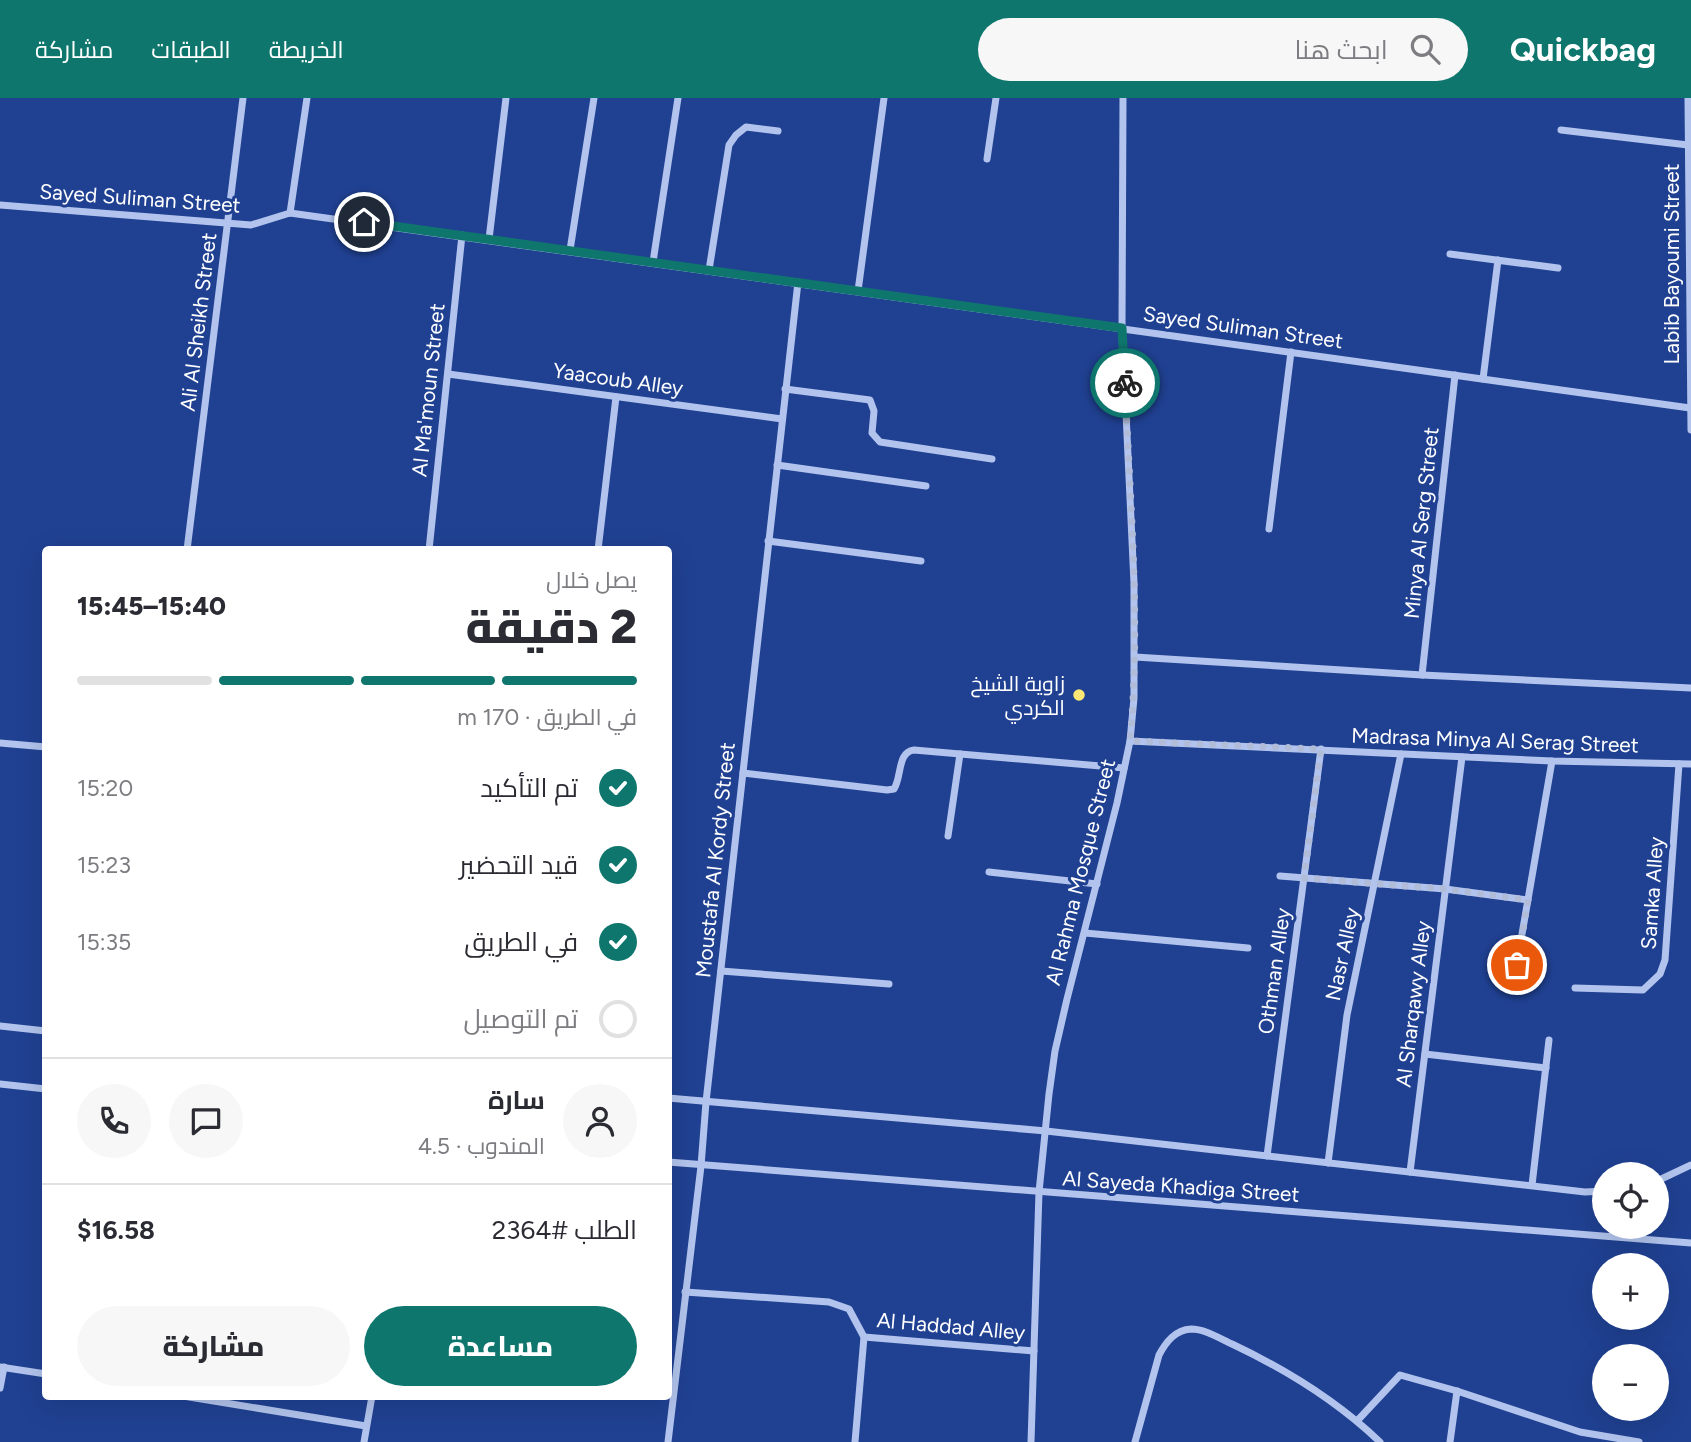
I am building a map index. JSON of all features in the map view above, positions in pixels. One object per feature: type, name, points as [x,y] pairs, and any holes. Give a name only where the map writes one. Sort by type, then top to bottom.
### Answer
[{"type":"street","name":"Ali Al Sheikh Street","points":[[188,546],[243,98]]},
{"type":"street","points":[[290,213],[307,98]]},
{"type":"street","points":[[489,239],[506,98]]},
{"type":"street","points":[[570,250],[594,98]]},
{"type":"street","points":[[653,262],[678,98]]},
{"type":"street","points":[[858,291],[884,98]]},
{"type":"street","points":[[987,159],[996,98]]},
{"type":"street","name":"Al Rahma Mosque Street","points":[[1031,1442],[1039,1192],[1055,1051],[1130,741],[1135,657],[1122,328],[1123,98]]},
{"type":"street","name":"Labib Bayoumi Street","points":[[1688,98],[1691,430]]},
{"type":"street","points":[[709,270],[729,145],[746,127],[778,131]]},
{"type":"street","points":[[1561,130],[1688,145]]},
{"type":"street","name":"Sayed Suliman Street","points":[[0,205],[251,225],[290,213],[1690,408]]},
{"type":"street","name":"Al Ma'moun Street","points":[[429,546],[462,235]]},
{"type":"street","points":[[1450,254],[1558,268]]},
{"type":"street","points":[[1483,379],[1498,260]]},
{"type":"street","name":"Moustafa Al Kordy Street","points":[[668,1442],[798,282]]},
{"type":"street","points":[[1269,528],[1291,352]]},
{"type":"street","name":"Yaacoub Alley","points":[[448,374],[782,419]]},
{"type":"street","name":"Minya Al Serg Street","points":[[1422,675],[1455,375]]},
{"type":"street","points":[[785,390],[870,400],[874,411],[872,433],[880,442],[992,459]]},
{"type":"street","points":[[598,546],[616,397]]},
{"type":"street","points":[[777,465],[926,486]]},
{"type":"street","points":[[768,541],[921,561]]},
{"type":"street","points":[[1135,657],[1691,688]]},
{"type":"street","name":"Madrasa Minya Al Serag Street","points":[[1130,741],[1552,761],[1691,764]]},
{"type":"street","points":[[0,743],[42,747]]},
{"type":"street","name":"Othman Alley","points":[[1266,1156],[1321,749]]},
{"type":"street","points":[[743,773],[887,790],[894,789],[898,783],[903,756],[908,751],[1124,768]]},
{"type":"street","points":[[948,836],[960,754]]},
{"type":"street","name":"Nasr Alley","points":[[1328,1163],[1347,1015],[1401,754]]},
{"type":"street","name":"Al Sharqawy Alley","points":[[1410,1172],[1462,757]]},
{"type":"street","points":[[1513,986],[1552,761]]},
{"type":"street","name":"Samka Alley","points":[[1576,988],[1643,990],[1660,974],[1665,960],[1679,764]]},
{"type":"street","points":[[989,872],[1097,884]]},
{"type":"street","points":[[1280,876],[1445,889],[1528,900]]},
{"type":"street","points":[[1085,933],[1248,948]]},
{"type":"street","points":[[721,971],[889,985]]},
{"type":"street","points":[[0,1026],[42,1031]]},
{"type":"street","points":[[1532,1185],[1549,1040]]},
{"type":"street","points":[[1425,1054],[1546,1068]]},
{"type":"street","points":[[0,1084],[42,1089]]},
{"type":"street","name":"Al Sayeda Khadiga Street","points":[[672,1098],[1046,1131],[1592,1192]]},
{"type":"street","name":"Al Sayeda Khadiga Street","points":[[672,1162],[1691,1243]]},
{"type":"street","points":[[1669,1175],[1691,1165]]},
{"type":"street","points":[[685,1292],[840,1305],[849,1309],[864,1337],[855,1442]]},
{"type":"street","points":[[1135,1442],[1158,1354],[1166,1342],[1177,1333],[1191,1329],[1205,1331],[1308,1385],[1357,1421],[1380,1442]]},
{"type":"street","name":"Al Haddad Alley","points":[[864,1337],[1034,1351]]},
{"type":"street","points":[[0,1388],[2,1367],[42,1373]]},
{"type":"street","points":[[1357,1421],[1400,1375],[1580,1432],[1625,1442],[1639,1442]]},
{"type":"street","points":[[1450,1442],[1457,1391]]},
{"type":"street","points":[[207,1400],[366,1426]]},
{"type":"street","points":[[364,1442],[371,1400]]},
{"type":"way so far","points":[[1125,383],[1134,583],[1134,698],[1130,741],[1321,749],[1304,878],[1445,889],[1528,900],[1517,965]]},
{"type":"place","name":"زاوية الشيخ الكردي","points":[[1079,695]]},
{"type":"route","points":[[364,222],[1122,328],[1125,383]]}]
